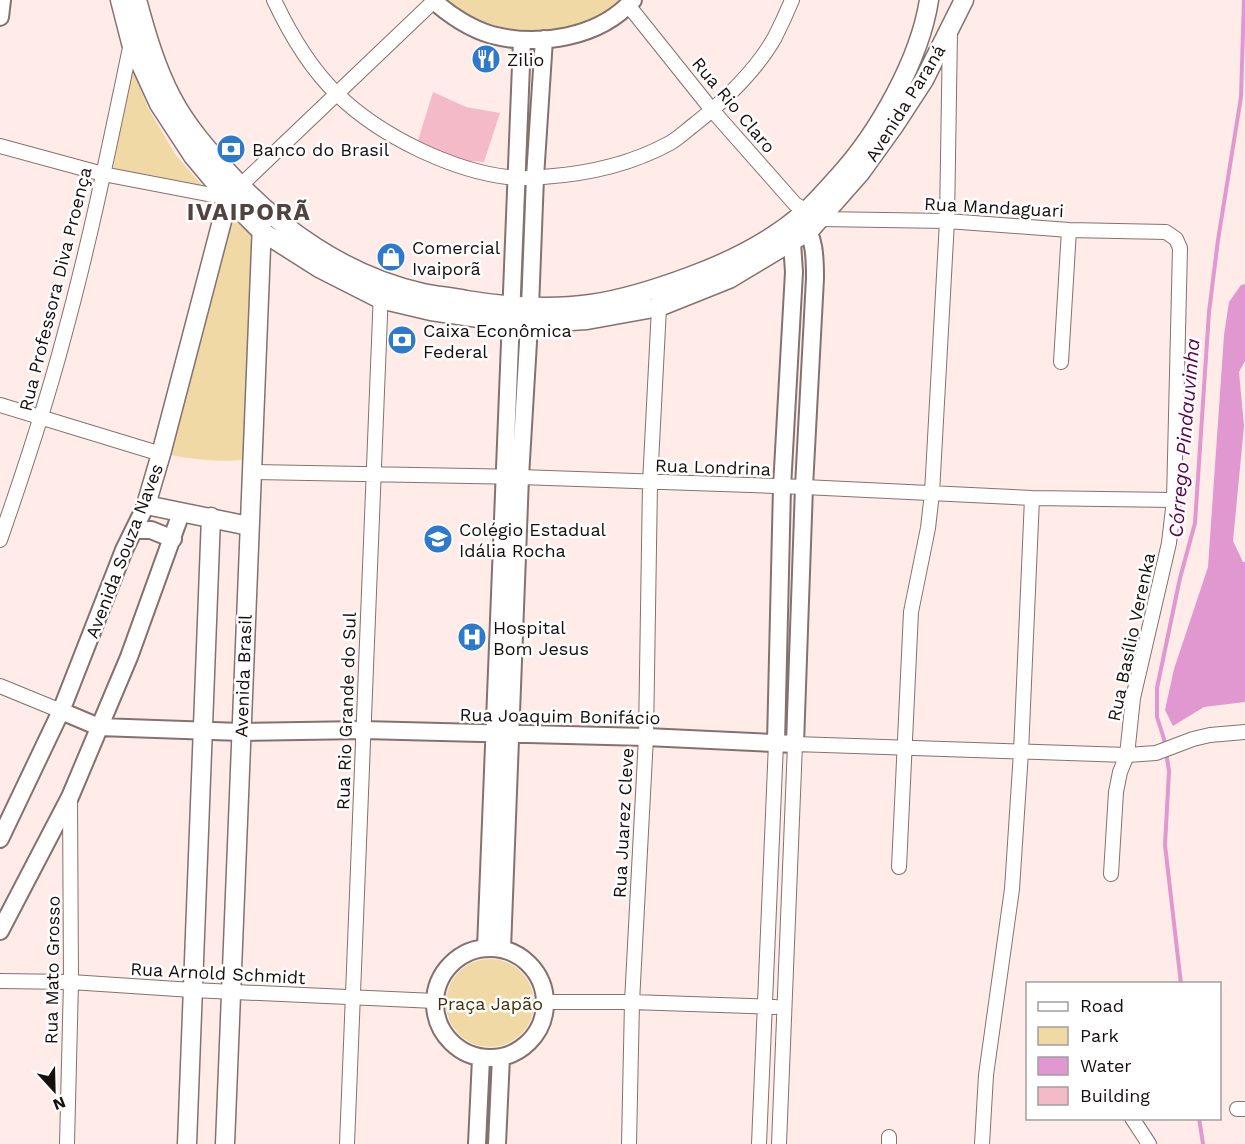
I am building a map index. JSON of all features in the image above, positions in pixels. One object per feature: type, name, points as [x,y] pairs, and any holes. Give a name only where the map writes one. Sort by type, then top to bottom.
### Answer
[{"type":"main road","name":"Avenida Paraná","points":[[120,0],[131,43],[159,104],[193,156],[234,192],[325,254],[382,280],[422,292],[521,314],[591,304],[660,288],[723,264],[802,225],[851,164],[882,120],[909,63],[927,16],[929,0]]},
{"type":"main road","name":"Avenida Paraná","points":[[137,0],[147,36],[171,96],[261,231],[319,268],[380,299],[431,311],[521,314],[587,320],[659,307],[729,279],[802,225],[861,172],[924,80],[964,0]]},
{"type":"main road","name":"Avenida Souza Naves","points":[[146,505],[234,192]]},
{"type":"main road","name":"Avenida Brasil","points":[[225,1144],[262,209]]},
{"type":"main road","points":[[146,505],[249,526]]},
{"type":"main road","points":[[187,1144],[211,518]]},
{"type":"street","points":[[0,17],[2,0]]},
{"type":"street","points":[[274,0],[289,32],[337,94],[366,118],[404,144],[448,162],[490,174],[517,178],[577,174],[623,163],[671,143],[712,110],[748,74],[774,39],[792,0]]},
{"type":"street","points":[[0,146],[103,174],[234,192],[434,1],[460,21],[490,34],[522,40],[568,37],[600,25],[631,3]]},
{"type":"street","name":"Rua Rio Claro","points":[[631,3],[712,110],[795,204],[802,225]]},
{"type":"street","points":[[899,867],[911,612],[928,528],[932,493],[947,221],[950,29]]},
{"type":"street","points":[[494,948],[512,478],[521,314],[535,177],[544,39]]},
{"type":"street","points":[[521,314],[517,178],[522,40]]},
{"type":"street","name":"Rua Professora Diva Proença","points":[[0,540],[41,418],[64,338],[131,43]]},
{"type":"street","name":"Rua Mandaguari","points":[[802,225],[947,221],[1069,230],[1166,232]]},
{"type":"street","points":[[779,1144],[804,487],[815,278],[814,258],[802,225]]},
{"type":"street","points":[[759,1144],[776,743],[782,488],[794,272],[802,225]]},
{"type":"street","points":[[1061,362],[1069,230]]},
{"type":"street","name":"Rua Basílio Verenka","points":[[1111,874],[1116,792],[1127,754],[1134,698],[1169,543],[1174,500],[1180,248],[1176,239],[1166,232]]},
{"type":"street","name":"Rua Rio Grande do Sul","points":[[347,1144],[382,280]]},
{"type":"street","name":"Rua Juarez Cleve","points":[[629,1144],[633,1002],[646,737],[650,483],[660,288]]},
{"type":"street","points":[[0,405],[161,454]]},
{"type":"street","name":"Rua Londrina","points":[[251,472],[804,487],[1032,498],[1174,500]]},
{"type":"street","points":[[982,1144],[986,1075],[1012,889],[1022,752],[1032,498]]},
{"type":"street","name":"Avenida Souza Naves","points":[[0,839],[61,711],[124,550],[146,505]]},
{"type":"street","points":[[0,931],[70,797],[129,657],[181,513]]},
{"type":"street","points":[[134,530],[151,530],[173,539]]},
{"type":"street","name":"Rua Joaquim Bonifácio","points":[[0,686],[99,727],[241,732],[363,730],[646,737],[1127,754],[1156,753],[1193,739],[1245,732]]},
{"type":"street","name":"Rua Mato Grosso","points":[[67,1144],[71,982],[70,797]]},
{"type":"street","points":[[494,948],[517,954],[529,963],[539,975],[545,990],[546,1002],[542,1023],[533,1039],[518,1051],[501,1057],[481,1058],[465,1053],[443,1032],[437,1017],[435,1001],[438,986],[445,971],[451,965],[470,952],[494,948]]},
{"type":"street","name":"Rua Arnold Schmidt","points":[[0,981],[71,982],[435,1001]]},
{"type":"street","points":[[546,1002],[633,1002],[784,1008]]},
{"type":"street","points":[[497,1144],[501,1057]]},
{"type":"street","points":[[477,1144],[481,1058]]},
{"type":"street","points":[[1133,1120],[1149,1144]]},
{"type":"green space","points":[[448,0],[619,0],[600,14],[579,23],[557,29],[534,31],[510,29],[488,23]]},
{"type":"green space","points":[[131,66],[148,108],[175,154],[204,188],[113,169]]},
{"type":"green space","points":[[231,218],[254,237],[245,460],[205,460],[166,454]]},
{"type":"green space","name":"Praça Japão","points":[[490,959],[507,963],[521,972],[530,986],[534,1003],[530,1020],[521,1034],[507,1043],[490,1047],[473,1043],[459,1034],[450,1020],[446,1003],[450,986],[459,972],[473,963]]},
{"type":"water","points":[[1245,284],[1245,361],[1239,372],[1244,426],[1233,541],[1245,562],[1245,702],[1204,707],[1173,726],[1165,710],[1174,669],[1208,567],[1224,335],[1229,302],[1241,285]]},
{"type":"building","points":[[433,92],[466,107],[500,113],[484,162],[468,161],[445,155],[417,144]]},
{"type":"waterway","name":"Córrego Pindauvinha","points":[[1181,982],[1165,845],[1169,771],[1164,739],[1157,717],[1157,688],[1180,578],[1195,523],[1209,312],[1241,97],[1244,0]]},
{"type":"waterway","name":"Córrego Pindauvinha","points":[[1199,1120],[1203,1144]]},
{"type":"place","name":"Zilio","points":[[486,59]]},
{"type":"place","name":"Banco do Brasil","points":[[231,149]]},
{"type":"place","name":"Comercial Ivaiporã","points":[[391,257]]},
{"type":"place","name":"Caixa Econômica Federal","points":[[402,340]]},
{"type":"place","name":"Colégio Estadual Idália Rocha","points":[[438,539]]},
{"type":"place","name":"Hospital Bom Jesus","points":[[472,637]]},
{"type":"district","name":"IVAIPORÃ","points":[[249,212]]}]
